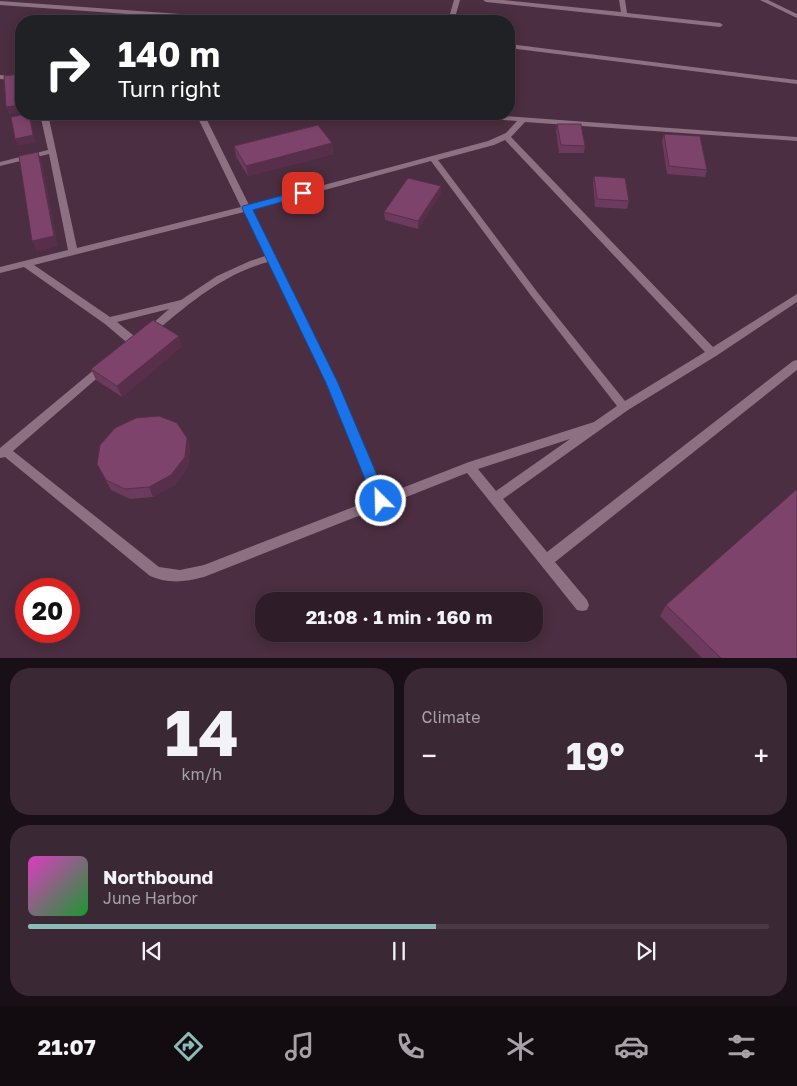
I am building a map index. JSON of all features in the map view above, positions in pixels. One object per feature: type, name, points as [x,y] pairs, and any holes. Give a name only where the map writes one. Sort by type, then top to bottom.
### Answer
[{"type":"lane","points":[[453,15],[457,0]]},
{"type":"lane","points":[[486,0],[720,25]]},
{"type":"lane","points":[[622,0],[624,15]]},
{"type":"lane","points":[[763,0],[797,16]]},
{"type":"lane","points":[[0,3],[179,15]]},
{"type":"lane","points":[[515,47],[797,82]]},
{"type":"lane","points":[[0,78],[15,79]]},
{"type":"lane","points":[[515,119],[797,140]]},
{"type":"lane","points":[[45,120],[73,250]]},
{"type":"lane","points":[[203,120],[332,383],[381,501]]},
{"type":"lane","points":[[0,270],[73,250],[247,208],[507,137],[516,130],[522,120]]},
{"type":"lane","points":[[507,137],[712,353]]},
{"type":"lane","points":[[0,164],[52,151]]},
{"type":"lane","points":[[433,158],[535,294],[624,407]]},
{"type":"lane","points":[[25,263],[108,321],[131,346],[184,302],[236,269],[252,262],[270,258]]},
{"type":"lane","points":[[495,498],[624,407],[712,353],[797,296]]},
{"type":"lane","points":[[108,321],[184,302]]},
{"type":"lane","points":[[113,361],[2,453],[155,572],[168,578],[204,571],[469,467],[596,426]]},
{"type":"lane","points":[[547,560],[797,364]]},
{"type":"lane","points":[[469,467],[582,605]]},
{"type":"shaded area","points":[[0,0],[797,0],[797,658],[0,658]]},
{"type":"building","points":[[15,75],[15,106],[6,107],[4,76]]},
{"type":"building","points":[[15,116],[15,120],[30,120],[33,135],[15,139],[11,117]]},
{"type":"building","points":[[557,124],[581,124],[585,146],[561,145]]},
{"type":"building","points":[[318,125],[332,143],[246,166],[234,146]]},
{"type":"building","points":[[664,134],[700,136],[707,170],[669,166]]},
{"type":"building","points":[[38,152],[54,236],[32,241],[19,156]]},
{"type":"building","points":[[594,176],[625,178],[629,201],[597,199]]},
{"type":"building","points":[[408,178],[441,186],[418,221],[384,212]]},
{"type":"building","points":[[153,320],[179,336],[117,386],[91,369]]},
{"type":"building","points":[[159,416],[177,423],[187,438],[185,457],[171,475],[149,487],[125,489],[106,480],[97,464],[100,445],[115,428],[136,418]]},
{"type":"building","points":[[797,489],[797,658],[721,658],[666,605]]},
{"type":"route","points":[[303,193],[247,208],[332,383],[381,501]]}]
